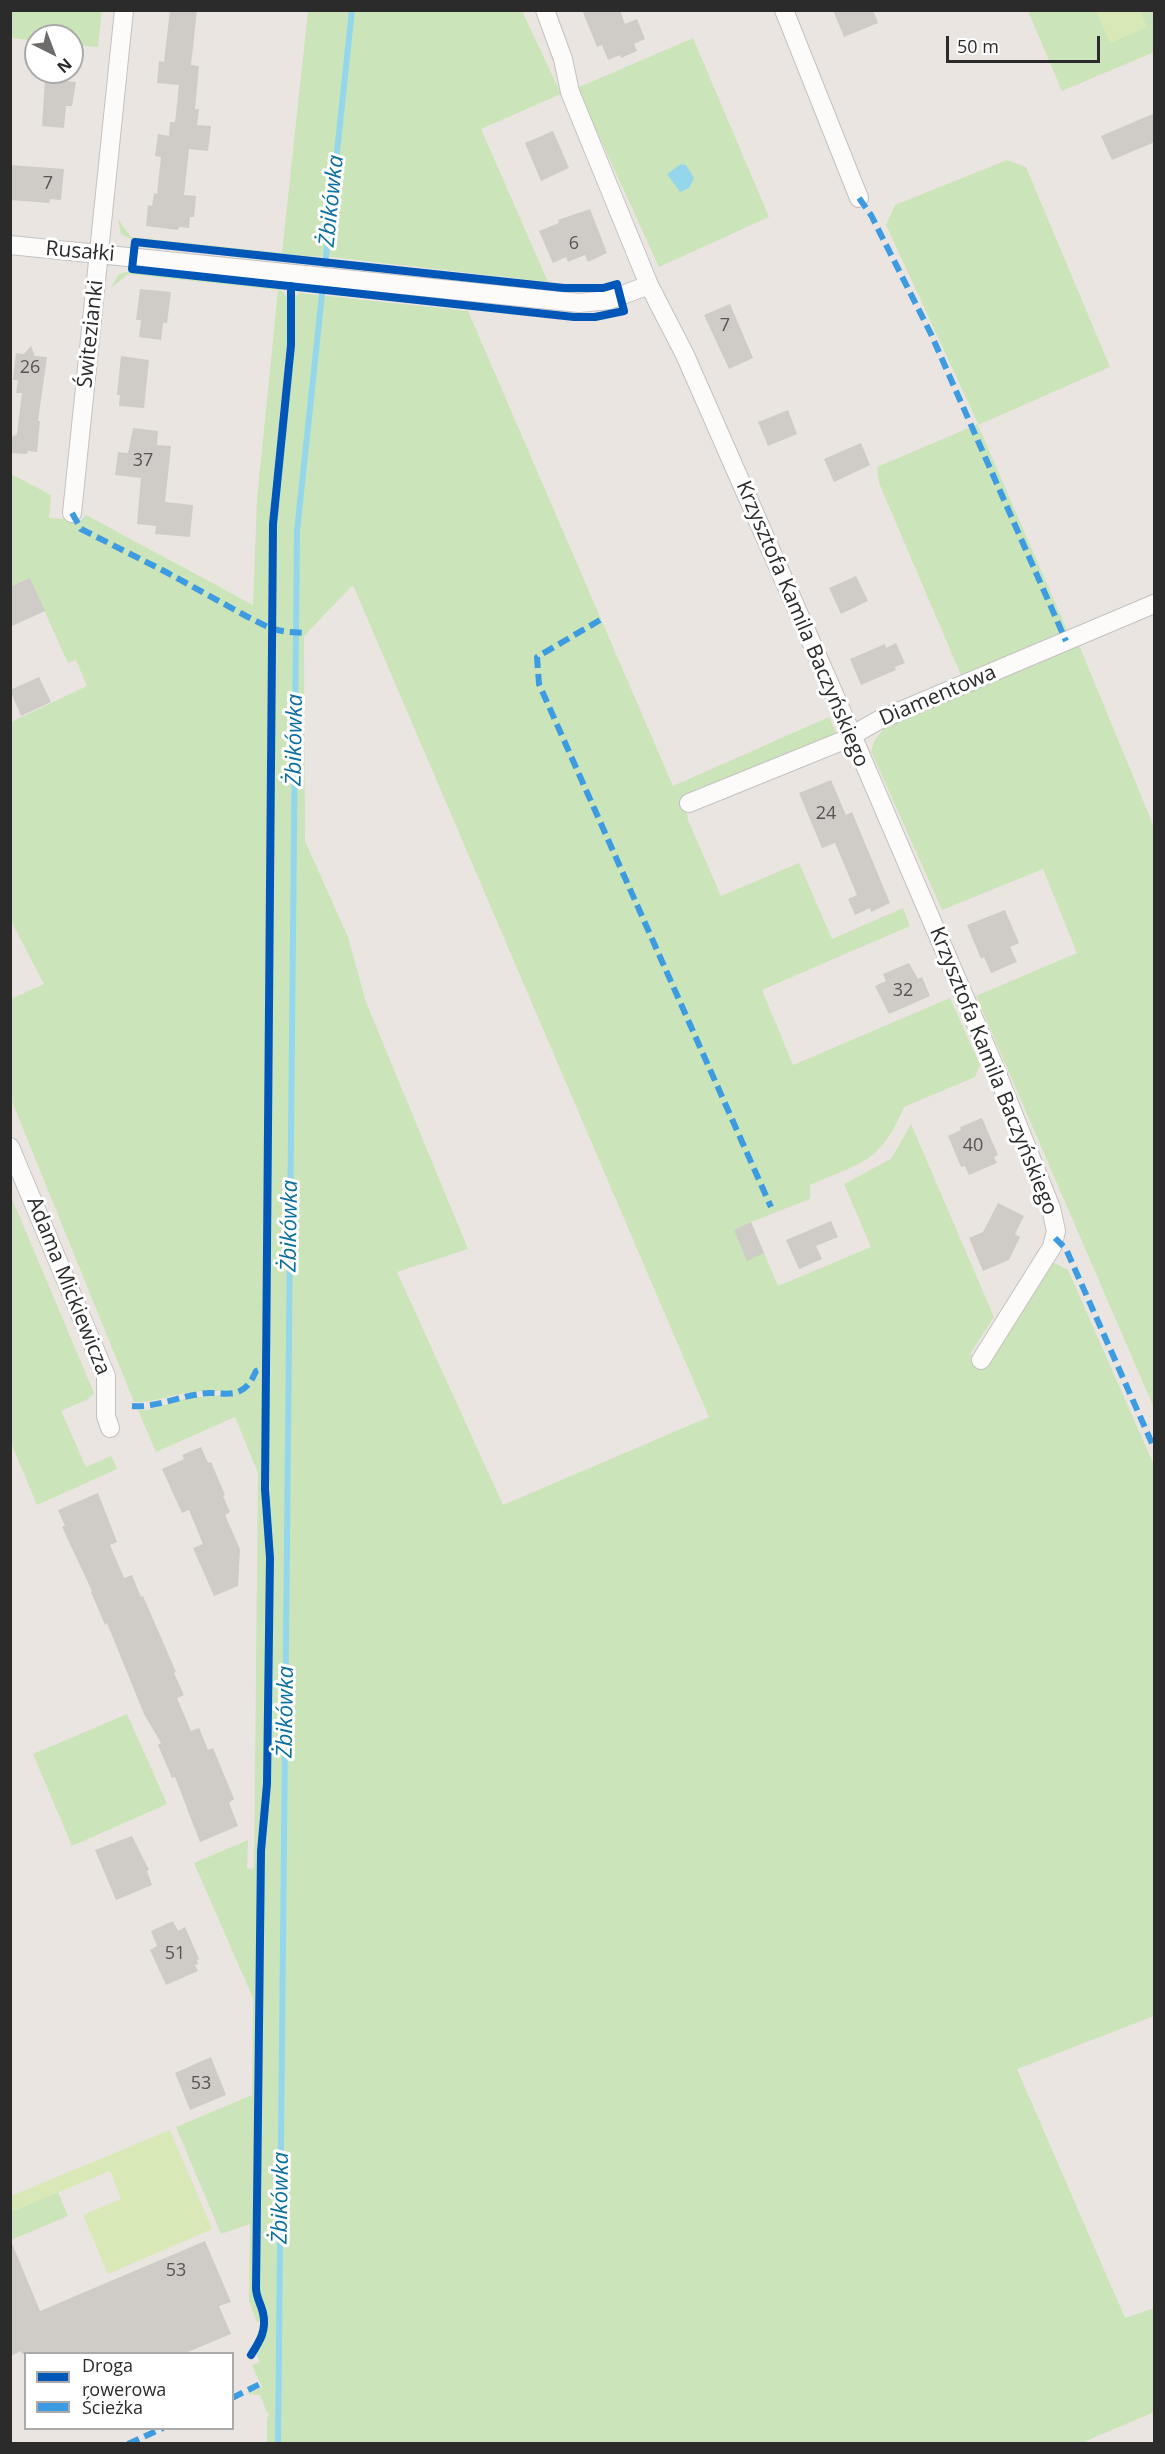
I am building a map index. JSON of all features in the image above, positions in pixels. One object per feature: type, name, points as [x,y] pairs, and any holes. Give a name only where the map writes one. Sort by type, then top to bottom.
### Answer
[{"type":"street","name":"Świtezianki","points":[[72,513],[124,10]]},
{"type":"street","name":"Krzysztofa Kamila Baczyńskiego","points":[[544,10],[563,59],[570,92],[649,285],[686,355],[852,735],[992,1061],[1051,1208],[1056,1224],[1055,1238],[1048,1255],[981,1360]]},
{"type":"street","points":[[784,10],[859,198]]},
{"type":"street","name":"Rusałki","points":[[10,245],[579,303],[609,300],[649,285]]},
{"type":"street","name":"Diamentowa","points":[[689,803],[842,741],[879,720],[1155,604]]},
{"type":"street","name":"Adama Mickiewicza","points":[[10,1147],[106,1376],[106,1416],[110,1428]]},
{"type":"green space","points":[[10,11],[102,11],[98,47],[84,46],[84,24],[24,24],[24,40],[11,38]]},
{"type":"green space","points":[[308,11],[522,11],[561,94],[481,129],[548,282],[331,257],[282,255],[131,239],[121,234],[118,219],[131,237],[282,253]]},
{"type":"green space","points":[[1028,11],[1154,11],[1154,52],[1062,91]]},
{"type":"green space","points":[[1096,11],[1140,11],[1147,27],[1110,43]]},
{"type":"green space","points":[[693,38],[769,217],[659,267],[577,88]]},
{"type":"green space","points":[[1007,160],[1026,167],[1110,367],[978,425],[1067,630],[961,675],[879,483],[877,467],[978,424],[886,225],[895,205]]},
{"type":"green space","points":[[126,272],[279,288],[287,299],[287,343],[269,523],[262,1402],[262,1494],[267,1551],[264,1784],[257,1848],[252,2287],[261,2320],[257,2322],[249,2302],[250,2224],[221,2234],[176,2127],[252,2095],[253,1998],[194,1863],[248,1840],[247,1869],[254,1868],[258,1473],[235,1417],[156,1452],[138,1410],[147,1410],[188,1398],[226,1395],[224,1391],[200,1391],[134,1402],[11,1099],[11,999],[44,984],[11,921],[11,722],[87,686],[76,660],[68,663],[30,579],[11,587],[11,474],[51,495],[49,518],[81,520],[86,515],[253,605],[257,499],[278,290],[128,274],[111,288],[118,275]]},
{"type":"green space","points":[[299,293],[468,311],[673,786],[829,717],[836,732],[830,739],[715,786],[698,788],[684,797],[688,820],[721,896],[799,863],[832,939],[903,908],[910,926],[762,990],[793,1065],[950,998],[980,1065],[975,1077],[904,1107],[887,1140],[878,1150],[857,1165],[810,1185],[810,1199],[751,1222],[778,1286],[871,1247],[844,1184],[891,1159],[911,1124],[994,1317],[970,1354],[985,1365],[1053,1262],[1068,1270],[1154,1465],[1154,2016],[1017,2069],[1125,2318],[1154,2308],[1154,2412],[1079,2444],[267,2444],[269,2413],[260,2395],[248,2394],[262,2387],[252,2365],[260,2362],[256,2353],[266,2325],[259,2287],[264,1851],[271,1784],[273,1583],[268,1459],[275,523],[294,343],[293,300]],"holes":[[[353,585],[709,1417],[503,1505],[397,1272],[468,1249],[366,1002],[348,937],[305,841],[304,636]]]},
{"type":"green space","points":[[1079,645],[1154,827],[1154,1408],[976,996],[1077,953],[1043,869],[942,910],[871,751],[875,740],[885,727]]},
{"type":"green space","points":[[10,1194],[94,1393],[88,1399],[61,1411],[86,1467],[111,1456],[117,1469],[37,1505],[11,1443]]},
{"type":"green space","points":[[127,1714],[167,1804],[72,1846],[33,1754]]},
{"type":"green space","points":[[170,2130],[212,2229],[108,2274],[83,2215],[121,2199],[110,2171],[11,2212],[11,2196]]},
{"type":"green space","points":[[58,2192],[68,2216],[11,2240],[10,2212]]},
{"type":"water","points":[[681,164],[686,165],[694,178],[689,188],[680,192],[667,174]]},
{"type":"building","points":[[170,10],[197,10],[191,65],[199,66],[195,109],[199,109],[197,125],[211,126],[208,151],[189,149],[184,195],[196,196],[194,217],[190,217],[189,228],[179,227],[178,230],[146,226],[148,205],[152,206],[154,193],[157,194],[161,157],[155,156],[158,134],[169,136],[170,122],[175,122],[179,85],[157,83],[159,61],[164,62]]},
{"type":"building","points":[[582,10],[620,10],[625,24],[637,19],[645,39],[634,44],[637,51],[621,58],[620,55],[608,60],[602,45],[597,47]]},
{"type":"building","points":[[833,10],[873,10],[878,23],[844,37]]},
{"type":"building","points":[[45,84],[76,84],[72,106],[66,106],[64,128],[42,126]]},
{"type":"building","points":[[1155,113],[1155,142],[1112,160],[1101,136]]},
{"type":"building","points":[[553,131],[569,168],[541,181],[525,143]]},
{"type":"building","points":[[10,165],[64,169],[61,200],[50,199],[49,203],[10,200]]},
{"type":"building","points":[[590,209],[607,253],[588,262],[585,255],[568,262],[566,257],[553,263],[539,231],[559,223],[558,220]]},
{"type":"building","points":[[140,289],[171,292],[167,323],[163,323],[161,340],[139,337],[141,320],[136,320]]},
{"type":"building","points":[[730,304],[753,358],[729,369],[704,315]]},
{"type":"building","points":[[31,346],[35,356],[47,357],[38,421],[40,421],[37,452],[10,453],[10,438],[17,434],[22,393],[16,393],[18,380],[13,380],[16,353],[24,354]]},
{"type":"building","points":[[121,356],[149,360],[144,408],[119,406],[120,395],[117,395]]},
{"type":"building","points":[[788,410],[797,434],[768,446],[758,422]]},
{"type":"building","points":[[133,428],[158,431],[157,445],[171,446],[165,502],[193,505],[190,537],[155,534],[156,526],[137,524],[141,478],[115,475],[118,452],[128,453]]},
{"type":"building","points":[[861,443],[870,465],[834,482],[824,459]]},
{"type":"building","points":[[856,576],[868,601],[841,614],[829,588]]},
{"type":"building","points":[[30,578],[45,611],[10,627],[10,587]]},
{"type":"building","points":[[896,643],[905,663],[895,667],[896,670],[861,685],[850,659],[885,644],[886,648]]},
{"type":"building","points":[[39,677],[51,702],[21,716],[10,690]]},
{"type":"building","points":[[831,780],[846,815],[852,812],[890,903],[871,912],[870,908],[855,915],[848,899],[857,895],[835,843],[822,848],[799,793]]},
{"type":"building","points":[[1005,910],[1019,943],[1010,947],[1017,962],[991,973],[984,957],[981,959],[967,925]]},
{"type":"building","points":[[909,963],[918,979],[922,977],[930,996],[889,1014],[875,986],[886,981],[883,974]]},
{"type":"building","points":[[982,1118],[998,1155],[994,1157],[997,1163],[969,1175],[965,1166],[961,1167],[948,1136],[961,1130],[960,1127]]},
{"type":"building","points":[[998,1203],[1024,1216],[1015,1234],[1020,1237],[1009,1260],[983,1271],[969,1238],[983,1232]]},
{"type":"building","points":[[831,1221],[838,1237],[816,1246],[822,1259],[799,1269],[786,1240]]},
{"type":"building","points":[[751,1222],[764,1253],[747,1261],[734,1230]]},
{"type":"building","points":[[201,1447],[208,1463],[211,1462],[225,1495],[223,1496],[230,1512],[225,1515],[240,1549],[238,1586],[214,1596],[193,1548],[203,1544],[189,1510],[182,1513],[162,1469],[184,1459],[182,1455]]},
{"type":"building","points":[[98,1493],[117,1542],[110,1545],[124,1578],[132,1575],[141,1597],[143,1596],[176,1672],[174,1673],[184,1695],[177,1698],[191,1731],[199,1728],[208,1750],[213,1748],[234,1799],[229,1803],[238,1826],[200,1842],[175,1777],[172,1778],[158,1745],[161,1743],[144,1714],[107,1623],[105,1625],[62,1527],[65,1526],[58,1510]]},
{"type":"building","points":[[132,1836],[149,1870],[147,1871],[152,1885],[116,1900],[95,1850]]},
{"type":"building","points":[[173,1921],[178,1931],[185,1927],[199,1959],[198,1964],[195,1965],[198,1971],[166,1985],[150,1950],[157,1946],[151,1931]]},
{"type":"building","points":[[211,2057],[226,2095],[190,2110],[175,2073]]},
{"type":"building","points":[[11,2241],[40,2311],[205,2241],[231,2302],[219,2306],[231,2334],[188,2352],[24,2352],[22,2354],[21,2351],[11,2356]]},
{"type":"waterway","name":"Żbikówka","points":[[278,2444],[297,531],[352,10]]},
{"type":"marked path","points":[[859,198],[871,215],[931,334],[1066,641]]},
{"type":"marked path","points":[[72,513],[81,529],[246,616],[272,629],[306,633]]},
{"type":"marked path","points":[[600,620],[537,657],[539,684],[771,1207]]},
{"type":"marked path","points":[[1055,1238],[1066,1249],[1154,1448]]},
{"type":"marked path","points":[[132,1406],[151,1405],[200,1394],[235,1393],[247,1386],[256,1371],[265,1368]]},
{"type":"marked path","points":[[234,2397],[260,2384]]},
{"type":"marked path","points":[[128,2444],[159,2430]]},
{"type":"cycle path","points":[[135,242],[564,288],[603,288],[617,284],[624,311],[595,317],[574,317],[132,269],[135,242]]},
{"type":"cycle path","points":[[251,2355],[260,2340],[264,2325],[256,2288],[261,1851],[267,1784],[270,1558],[265,1489],[273,524],[291,345],[291,286]]}]
